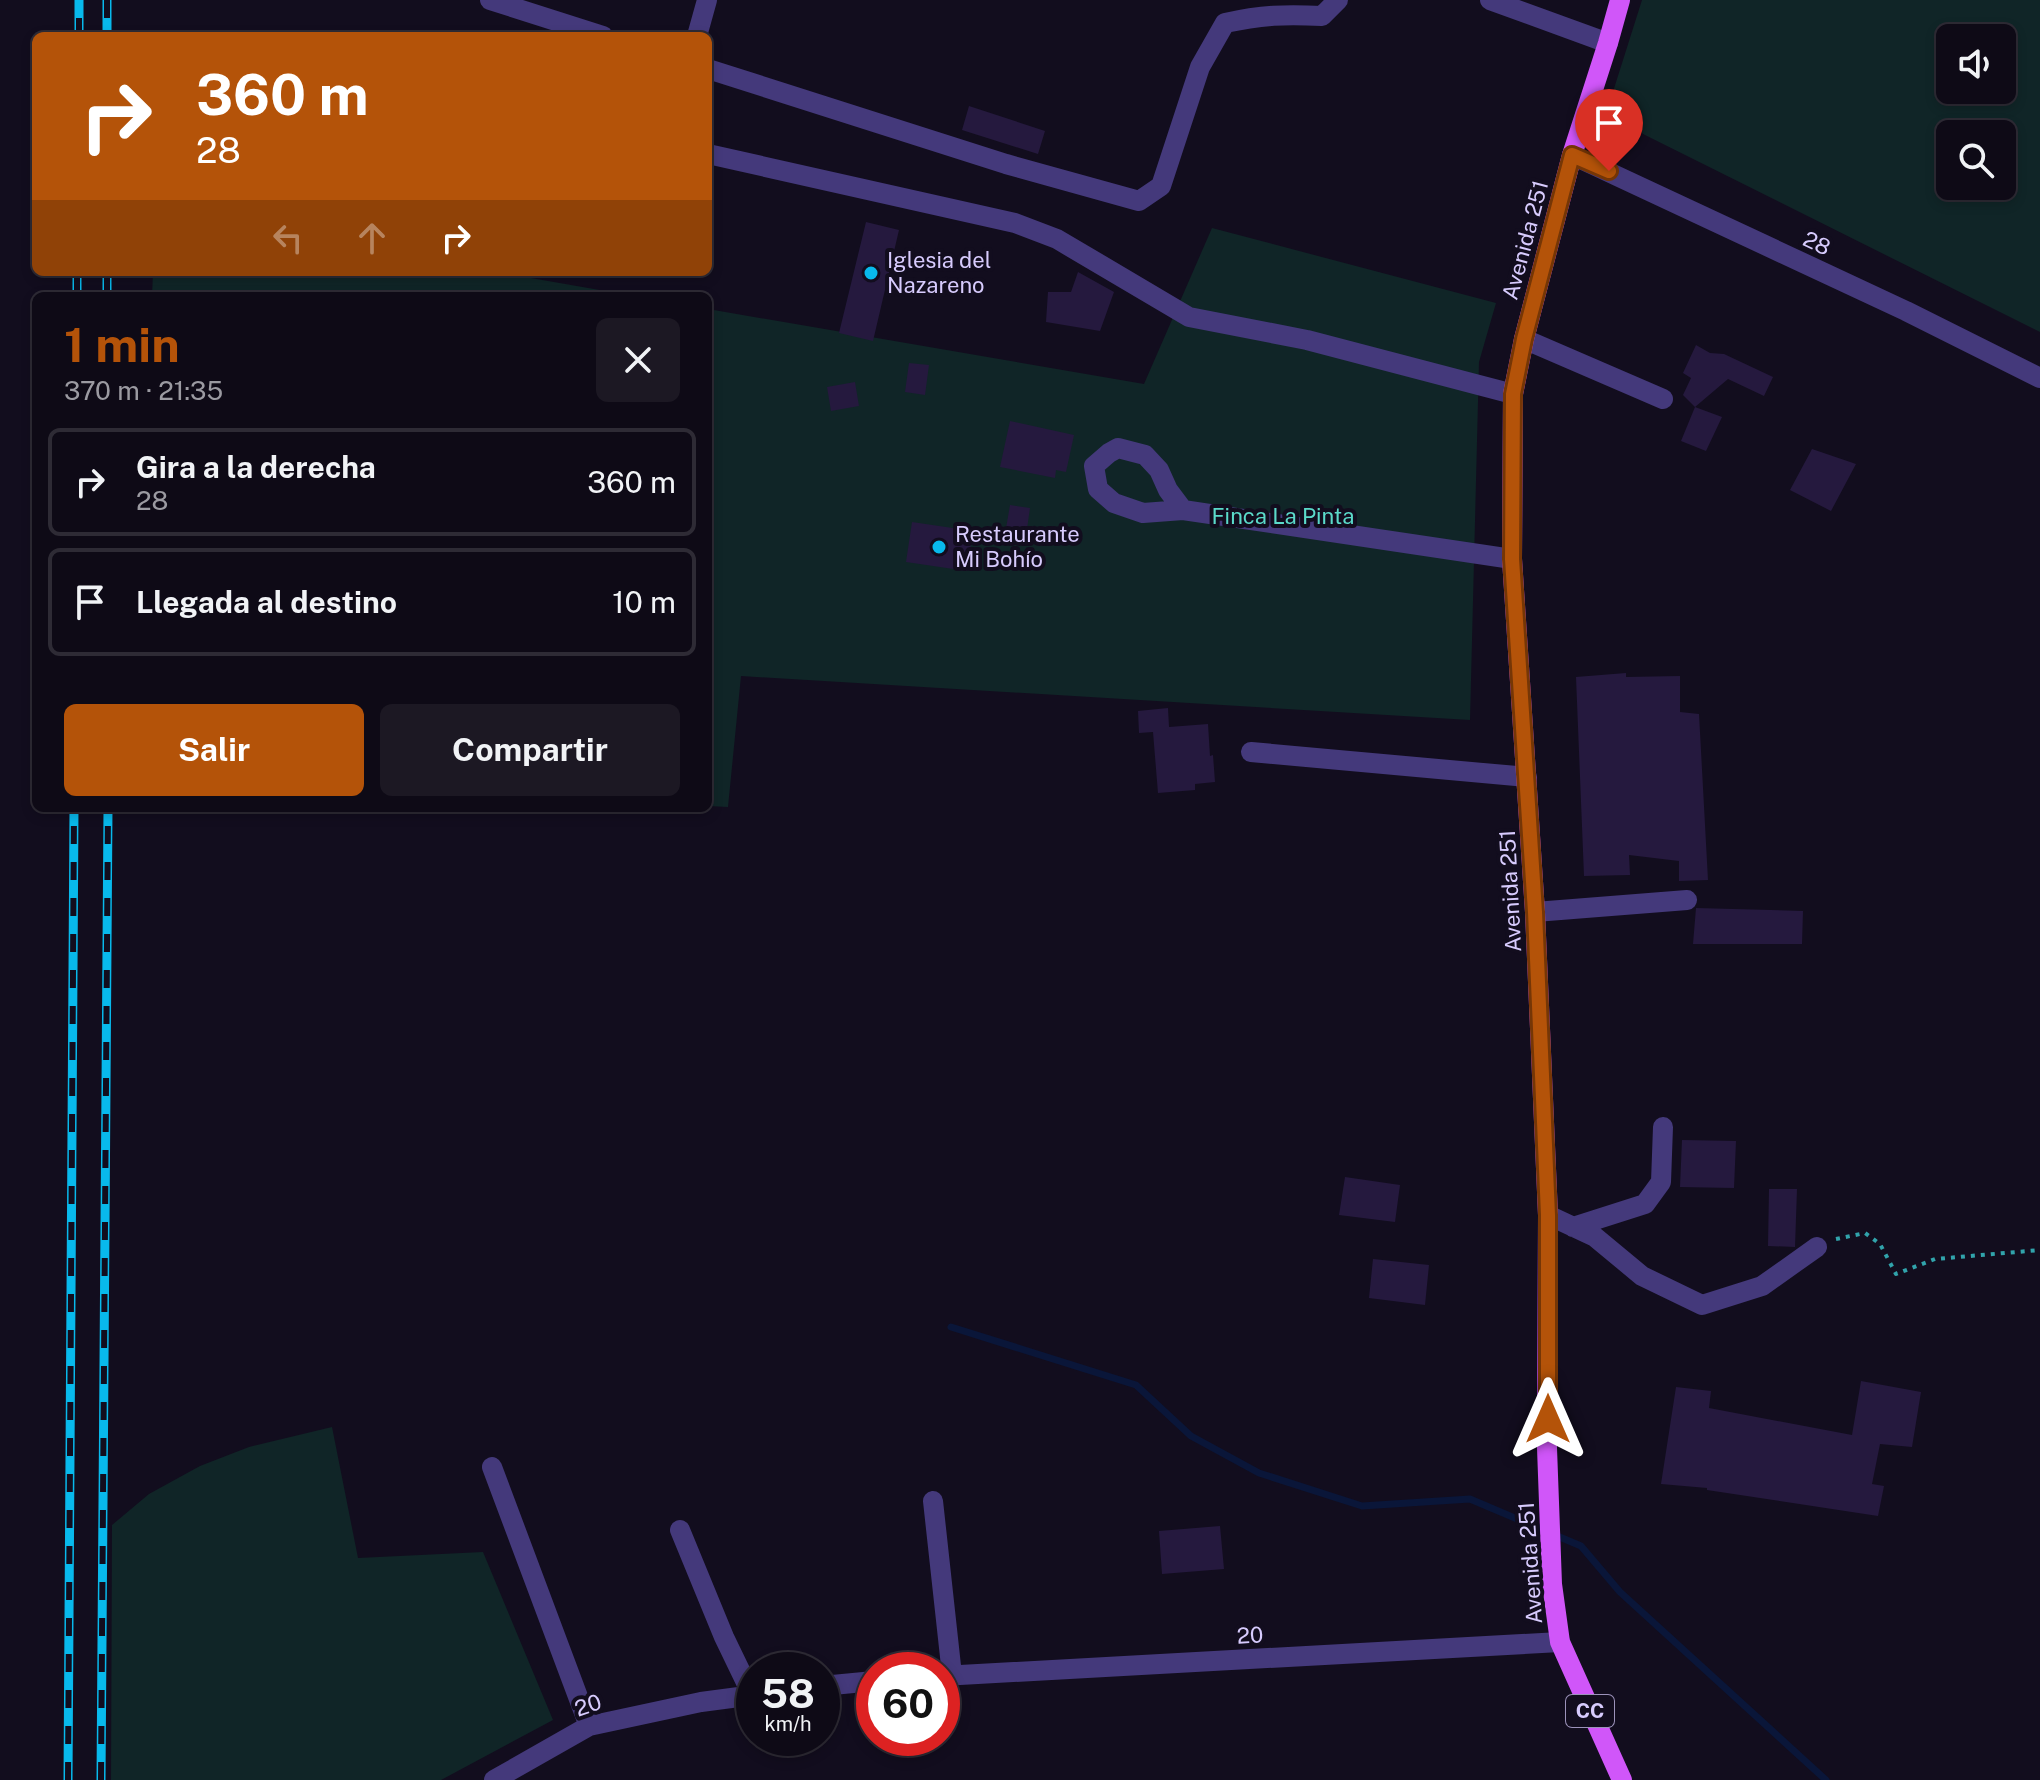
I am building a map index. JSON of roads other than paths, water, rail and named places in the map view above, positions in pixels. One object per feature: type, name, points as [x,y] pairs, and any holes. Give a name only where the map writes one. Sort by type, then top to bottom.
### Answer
[{"type":"main road","name":"Avenida 251","points":[[1620,0],[1572,155],[1524,339],[1513,394],[1512,559],[1535,912],[1548,1215],[1547,1448],[1552,1584],[1560,1642],[1622,1780]]},
{"type":"street","points":[[490,0],[590,32]]},
{"type":"street","points":[[698,32],[707,0]]},
{"type":"street","points":[[712,70],[1006,164],[1139,201],[1161,186],[1200,67],[1225,23],[1282,14],[1322,16],[1338,0]]},
{"type":"street","points":[[1490,0],[1608,43]]},
{"type":"street","points":[[712,155],[1015,223],[1057,239],[1189,317],[1307,340],[1513,394]]},
{"type":"street","name":"28","points":[[1572,155],[2040,378]]},
{"type":"street","points":[[1524,339],[1663,399]]},
{"type":"street","points":[[1183,510],[1512,559]]},
{"type":"street","points":[[1251,752],[1527,777]]},
{"type":"street","points":[[1535,912],[1687,900]]},
{"type":"street","points":[[1573,1227],[1645,1204],[1661,1182],[1663,1127]]},
{"type":"street","points":[[1548,1215],[1595,1237],[1642,1276],[1702,1305],[1762,1286],[1817,1247]]},
{"type":"street","points":[[492,1467],[589,1726]]},
{"type":"street","points":[[933,1501],[945,1652]]},
{"type":"street","points":[[680,1530],[736,1661]]},
{"type":"street","name":"20","points":[[960,1674],[1560,1642]]},
{"type":"street","name":"20","points":[[494,1780],[589,1726],[736,1697]]},
{"type":"waterway","points":[[951,1327],[1136,1385],[1191,1436],[1259,1473],[1362,1506],[1470,1499],[1581,1546],[1620,1592],[1826,1780]]},
{"type":"railway","points":[[79,0],[79,32]]},
{"type":"railway","points":[[107,0],[107,32]]},
{"type":"railway","points":[[77,276],[77,292]]},
{"type":"railway","points":[[107,276],[107,292]]},
{"type":"railway","points":[[68,1780],[74,812]]},
{"type":"railway","points":[[101,1780],[108,812]]},
{"type":"place","name":"Iglesia del Nazareno","points":[[871,273]]},
{"type":"place","name":"Restaurante Mi Bohío","points":[[939,547]]},
{"type":"park label","name":"Finca La Pinta","points":[[1283,516]]}]
